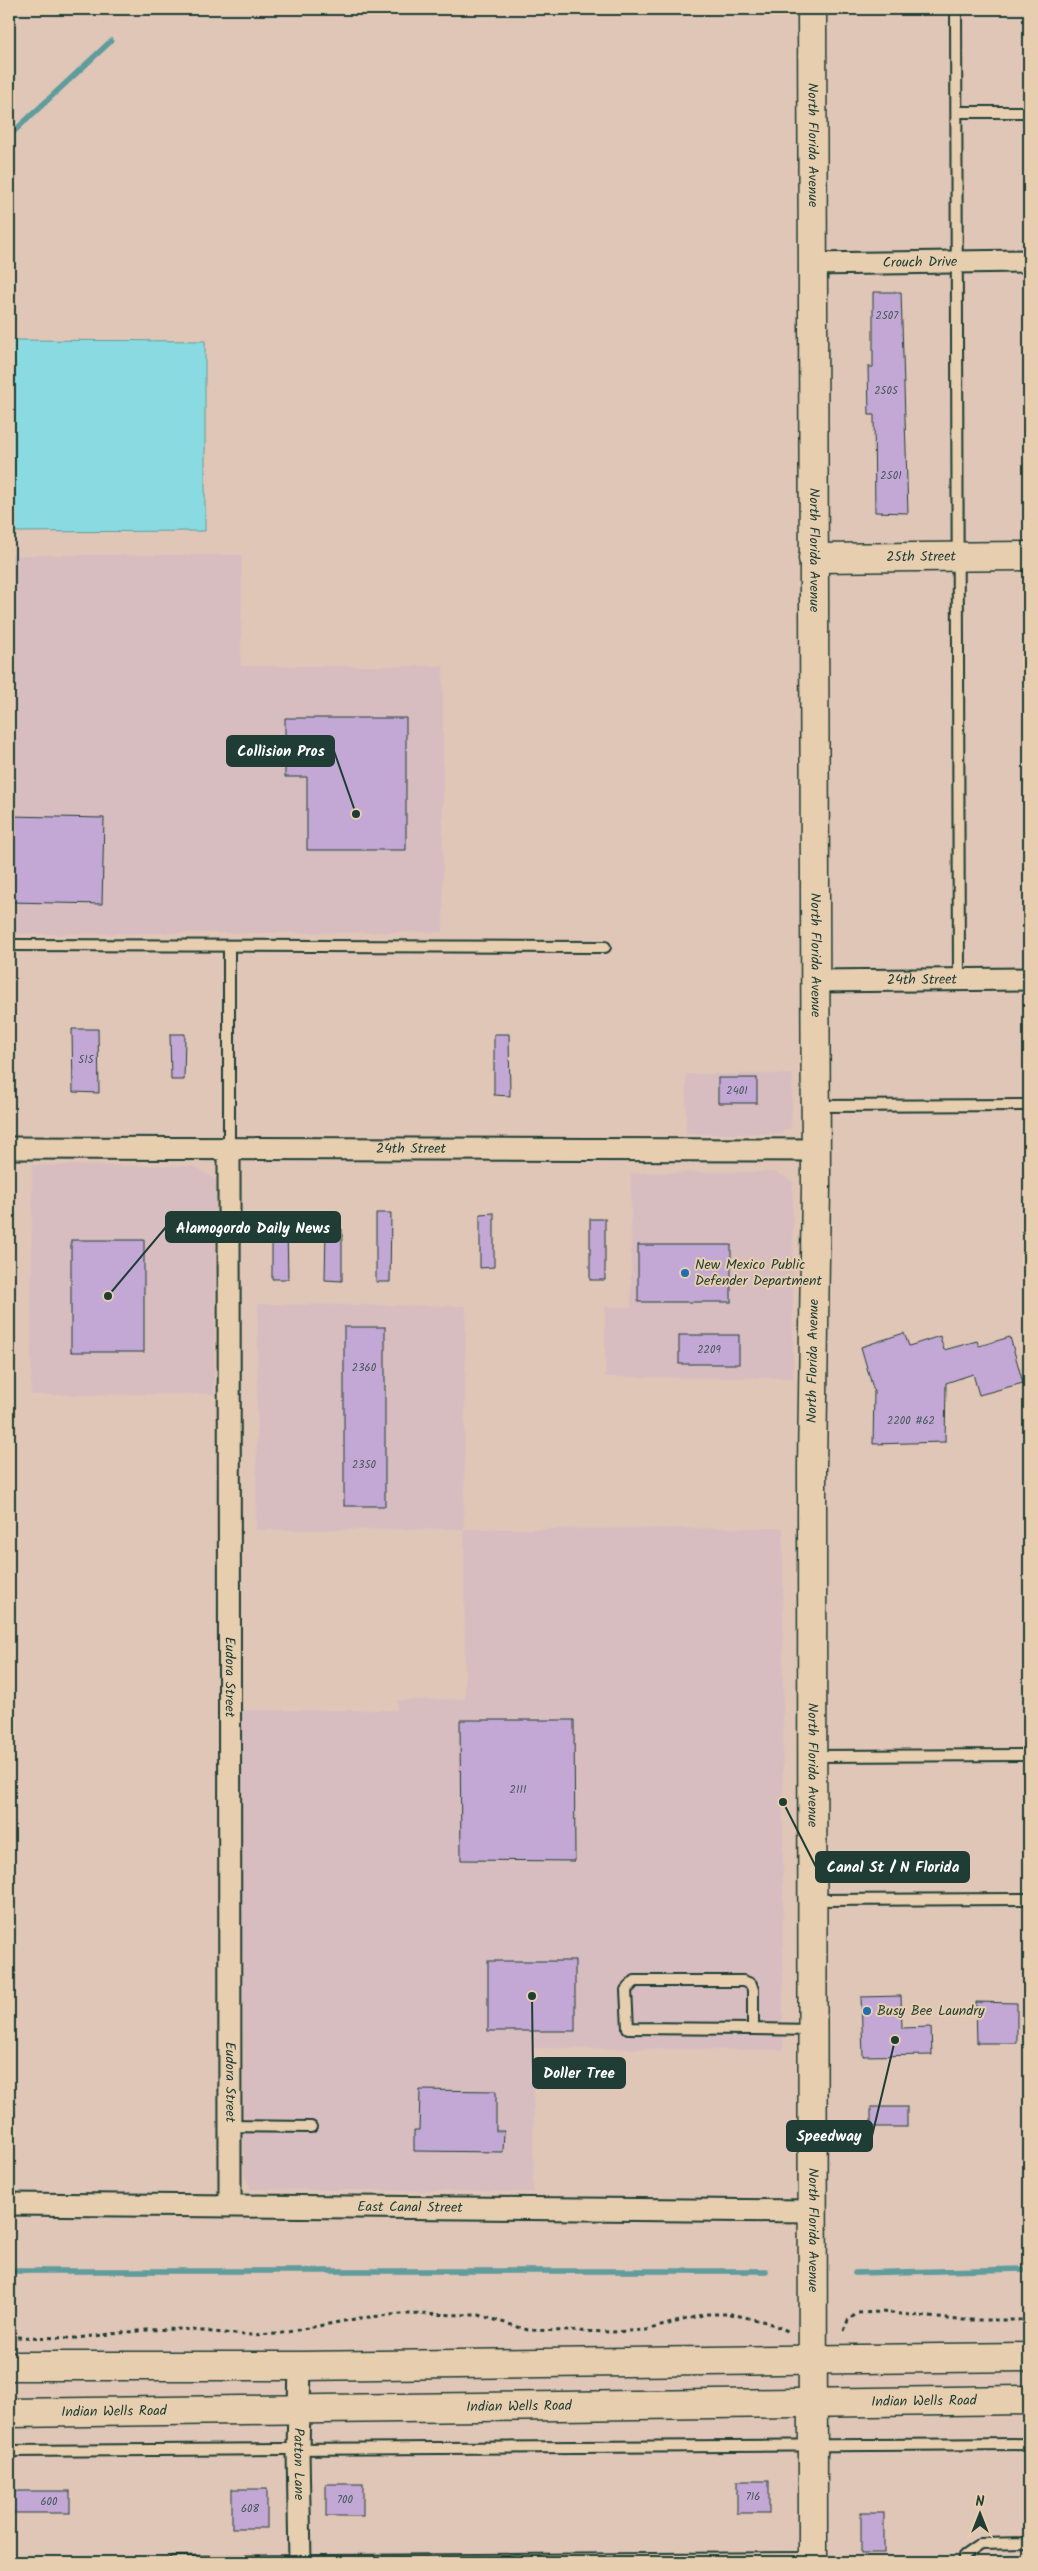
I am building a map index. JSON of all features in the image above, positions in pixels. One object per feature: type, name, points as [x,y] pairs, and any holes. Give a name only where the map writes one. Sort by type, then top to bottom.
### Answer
[{"type":"main road","name":"North Florida Avenue","points":[[812,9],[811,264],[815,1106],[812,2358],[814,2404],[811,2445],[812,2560]]},
{"type":"main road","name":"25th Street","points":[[813,558],[1029,556]]},
{"type":"main road","points":[[9,2366],[300,2366],[812,2358],[1029,2357]]},
{"type":"main road","name":"Indian Wells Road","points":[[9,2414],[1029,2400]]},
{"type":"street","name":"Crouch Drive","points":[[811,264],[1029,261]]},
{"type":"street","name":"24th Street","points":[[814,981],[1029,979]]},
{"type":"street","name":"24th Street","points":[[9,1148],[815,1150]]},
{"type":"street","name":"Eudora Street","points":[[229,1148],[230,2204]]},
{"type":"street","name":"East Canal Street","points":[[9,2204],[230,2204],[813,2211]]},
{"type":"street","name":"Patton Lane","points":[[300,2366],[298,2450],[300,2562]]},
{"type":"lane","points":[[956,9],[959,981]]},
{"type":"lane","points":[[957,112],[1029,112]]},
{"type":"lane","points":[[9,945],[605,947]]},
{"type":"lane","points":[[229,1148],[230,946]]},
{"type":"lane","points":[[815,1106],[1029,1105]]},
{"type":"lane","points":[[813,1756],[1029,1755]]},
{"type":"lane","points":[[814,1900],[1029,1899]]},
{"type":"lane","points":[[753,2029],[753,1990],[751,1984],[743,1981],[635,1981],[626,1990],[628,2028],[813,2030]]},
{"type":"lane","points":[[230,2126],[311,2127]]},
{"type":"lane","points":[[9,2451],[1029,2444]]},
{"type":"lane","points":[[964,2562],[964,2556],[981,2544],[1029,2544]]},
{"type":"lane","points":[[174,2562],[812,2560]]},
{"type":"path","points":[[844,2331],[848,2320],[858,2313],[881,2312],[958,2320],[1029,2320]]},
{"type":"path","points":[[9,2337],[76,2338],[147,2330],[181,2329],[245,2335],[277,2334],[360,2318],[400,2314],[479,2315],[528,2330],[613,2332],[646,2330],[706,2314],[731,2314],[766,2322],[788,2331]]},
{"type":"shaded area","points":[[9,555],[242,555],[241,666],[443,666],[443,932],[9,934]]},
{"type":"shaded area","points":[[686,1074],[793,1074],[791,1127],[779,1134],[686,1134]]},
{"type":"shaded area","points":[[32,1165],[195,1166],[216,1180],[214,1394],[31,1395]]},
{"type":"shaded area","points":[[776,1172],[793,1182],[793,1378],[605,1377],[605,1307],[631,1307],[631,1173]]},
{"type":"shaded area","points":[[258,1304],[466,1306],[464,1529],[256,1530]]},
{"type":"shaded area","points":[[783,1528],[783,2050],[534,2048],[533,2192],[251,2189],[244,2174],[241,1710],[397,1710],[398,1700],[465,1699],[464,1529]]},
{"type":"water","points":[[9,340],[205,341],[205,531],[9,532]]},
{"type":"building","points":[[873,292],[901,292],[908,513],[875,512],[874,415],[869,415],[868,367],[873,367]]},
{"type":"building","points":[[285,718],[406,718],[406,850],[307,850],[307,777],[285,777]]},
{"type":"building","points":[[9,816],[104,818],[102,904],[9,902]]},
{"type":"building","points":[[72,1029],[98,1029],[99,1093],[73,1092]]},
{"type":"building","points":[[170,1034],[185,1034],[184,1080],[171,1080]]},
{"type":"building","points":[[494,1034],[509,1034],[510,1096],[494,1095]]},
{"type":"building","points":[[718,1078],[757,1078],[757,1103],[718,1103]]},
{"type":"building","points":[[376,1213],[391,1213],[390,1282],[376,1282]]},
{"type":"building","points":[[494,1213],[494,1267],[480,1268],[480,1214]]},
{"type":"building","points":[[590,1219],[605,1219],[605,1280],[590,1280]]},
{"type":"building","points":[[287,1227],[288,1279],[272,1279],[272,1228]]},
{"type":"building","points":[[326,1228],[342,1229],[342,1281],[325,1280]]},
{"type":"building","points":[[71,1240],[144,1240],[144,1352],[71,1352]]},
{"type":"building","name":"New Mexico Public Defender Department","points":[[638,1245],[731,1245],[731,1302],[638,1302]]},
{"type":"building","points":[[344,1327],[385,1327],[385,1506],[344,1506]]},
{"type":"building","points":[[904,1333],[909,1346],[940,1336],[944,1350],[977,1341],[979,1346],[1010,1337],[1023,1383],[979,1395],[973,1374],[946,1383],[945,1442],[873,1444],[874,1392],[861,1347]]},
{"type":"building","points":[[679,1335],[739,1335],[739,1364],[679,1364]]},
{"type":"building","points":[[460,1720],[574,1720],[575,1861],[461,1860]]},
{"type":"building","points":[[488,1961],[575,1961],[575,2031],[488,2031]]},
{"type":"building","points":[[901,1996],[902,2028],[931,2027],[932,2055],[863,2056],[861,1997]]},
{"type":"building","points":[[976,2002],[1017,2003],[1017,2043],[977,2043]]},
{"type":"building","points":[[420,2090],[496,2091],[496,2131],[504,2131],[503,2152],[414,2151],[414,2130],[419,2130]]},
{"type":"building","points":[[871,2107],[907,2107],[907,2127],[871,2127]]},
{"type":"building","points":[[737,2481],[769,2481],[769,2513],[737,2513]]},
{"type":"building","points":[[326,2484],[363,2484],[363,2516],[326,2516]]},
{"type":"building","points":[[232,2489],[267,2489],[267,2528],[232,2528]]},
{"type":"building","points":[[9,2491],[70,2491],[70,2513],[9,2513]]},
{"type":"building","points":[[861,2513],[884,2513],[884,2553],[861,2553]]},
{"type":"waterway","points":[[9,136],[111,41]]},
{"type":"waterway","points":[[855,2273],[1029,2269]]},
{"type":"waterway","points":[[9,2271],[766,2271]]},
{"type":"place","name":"Collision Pros","points":[[356,814]]},
{"type":"place","name":"New Mexico Public Defender Department","points":[[685,1273]]},
{"type":"place","name":"Alamogordo Daily News","points":[[108,1296]]},
{"type":"place","name":"Canal St / N Florida","points":[[783,1802]]},
{"type":"place","name":"Doller Tree","points":[[532,1996]]},
{"type":"place","name":"Busy Bee Laundry","points":[[867,2011]]},
{"type":"place","name":"Speedway","points":[[895,2040]]}]
